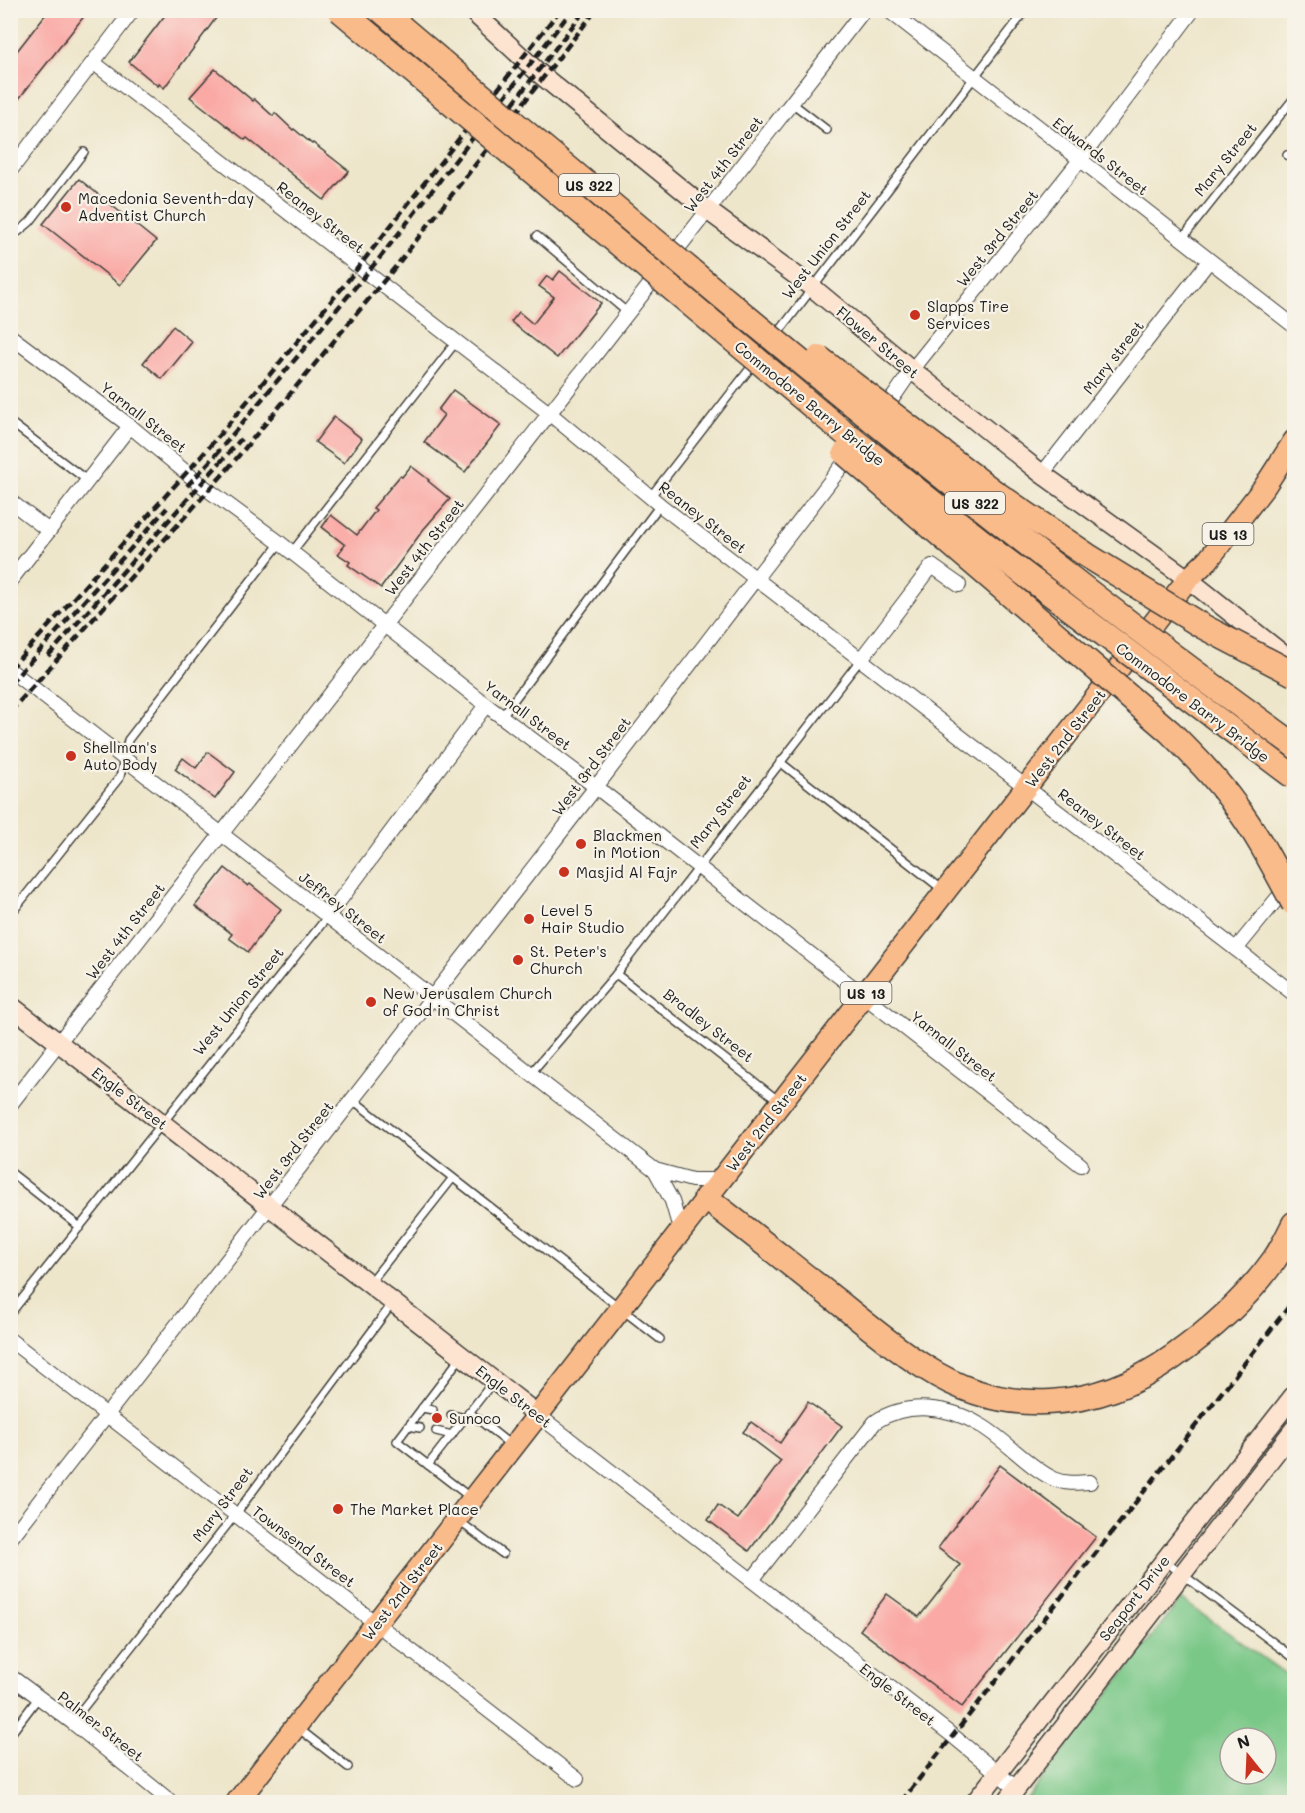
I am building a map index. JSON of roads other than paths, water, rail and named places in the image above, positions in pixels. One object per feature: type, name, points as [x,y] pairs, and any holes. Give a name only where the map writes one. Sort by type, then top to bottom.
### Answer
[{"type":"highway","points":[[325,10],[476,125]]},
{"type":"highway","name":"Commodore Barry Bridge","points":[[340,10],[721,332],[836,426],[995,552],[1294,777]]},
{"type":"highway","name":"Commodore Barry Bridge","points":[[381,10],[840,396],[1120,615],[1294,745]]},
{"type":"highway","points":[[397,10],[513,122]]},
{"type":"highway","points":[[665,249],[777,326],[994,492],[1088,556],[1202,626],[1294,674]]},
{"type":"highway","points":[[721,332],[812,426],[954,545],[1170,732],[1205,768],[1236,806],[1269,858],[1294,904]]},
{"type":"highway","points":[[713,1189],[880,1335],[926,1369],[943,1378],[1006,1401],[1045,1404],[1078,1399],[1120,1388],[1156,1369],[1219,1322],[1274,1260],[1294,1224]]},
{"type":"main road","name":"West 2nd Street","points":[[237,1803],[1188,579],[1208,560],[1265,486],[1294,441]]},
{"type":"street","points":[[11,170],[133,10]]},
{"type":"street","name":"Flower Street","points":[[471,10],[540,74],[707,210],[813,288],[1042,474],[1188,579],[1294,663]]},
{"type":"street","name":"West 4th Street","points":[[10,1105],[864,10]]},
{"type":"street","name":"Edwards Street","points":[[888,10],[1294,326]]},
{"type":"street","name":"West 3rd Street","points":[[10,1539],[597,787],[755,578],[809,511],[912,370],[1080,160],[1193,10]]},
{"type":"street","name":"Reaney Street","points":[[94,63],[549,413],[755,578],[1294,994]]},
{"type":"street","name":"Mary street","points":[[1042,474],[1209,261]]},
{"type":"street","name":"Yarnall Street","points":[[10,336],[130,426],[200,484],[292,552],[486,705],[597,787],[1081,1165]]},
{"type":"street","points":[[10,581],[130,426]]},
{"type":"street","points":[[10,501],[49,531]]},
{"type":"street","name":"Mary Street","points":[[861,659],[932,566],[959,585]]},
{"type":"street","name":"Jeffrey Street","points":[[10,670],[655,1170]]},
{"type":"street","name":"West Union Street","points":[[328,916],[486,705]]},
{"type":"street","points":[[1236,949],[1294,878]]},
{"type":"street","name":"Engle Street","points":[[10,1005],[752,1580],[998,1774],[1011,1796]]},
{"type":"street","points":[[655,1170],[692,1180],[713,1189]]},
{"type":"street","points":[[655,1170],[672,1201],[681,1232]]},
{"type":"street","name":"Townsend Street","points":[[10,1340],[577,1779]]},
{"type":"street","name":"Seaport Drive","points":[[975,1803],[1294,1395]]},
{"type":"street","points":[[752,1580],[875,1422],[885,1415],[906,1409],[929,1408],[946,1412],[980,1425],[1051,1478],[1068,1484],[1090,1482]]},
{"type":"street","name":"Seaport Drive","points":[[1011,1796],[1294,1429]]},
{"type":"street","name":"Palmer Street","points":[[10,1676],[72,1722],[171,1803]]},
{"type":"lane","name":"West Union Street","points":[[771,342],[1026,10]]},
{"type":"lane","name":"Mary Street","points":[[1181,240],[1294,98]]},
{"type":"lane","points":[[792,103],[827,130]]},
{"type":"lane","points":[[10,231],[18,232],[30,222],[84,152]]},
{"type":"lane","points":[[1287,155],[1294,160]]},
{"type":"lane","points":[[537,236],[628,313]]},
{"type":"lane","points":[[292,552],[456,342]]},
{"type":"lane","points":[[502,716],[764,351]]},
{"type":"lane","points":[[10,422],[88,481]]},
{"type":"lane","points":[[10,915],[120,777],[128,740],[280,543]]},
{"type":"lane","name":"Mary Street","points":[[531,1073],[616,974],[861,659]]},
{"type":"lane","points":[[780,762],[945,892]]},
{"type":"lane","name":"West Union Street","points":[[10,1314],[328,916]]},
{"type":"lane","name":"Bradley Street","points":[[616,974],[781,1102]]},
{"type":"lane","points":[[353,1100],[660,1339]]},
{"type":"lane","points":[[10,1172],[80,1227]]},
{"type":"lane","points":[[369,1284],[452,1179]]},
{"type":"lane","name":"Mary Street","points":[[72,1722],[235,1515],[393,1302]]},
{"type":"lane","points":[[462,1356],[397,1441],[473,1499]]},
{"type":"lane","points":[[428,1465],[494,1381]]},
{"type":"lane","points":[[422,1408],[433,1410]]},
{"type":"lane","points":[[451,1415],[467,1415],[513,1447]]},
{"type":"lane","points":[[408,1426],[420,1428]]},
{"type":"lane","points":[[436,1431],[452,1434]]},
{"type":"lane","points":[[457,1520],[503,1554]]},
{"type":"lane","points":[[1164,1561],[1294,1658]]},
{"type":"lane","points":[[1073,1677],[1093,1690]]},
{"type":"lane","points":[[10,1735],[38,1698]]},
{"type":"lane","points":[[296,1726],[348,1767]]},
{"type":"railway","points":[[10,669],[205,452],[342,288],[560,10]]},
{"type":"railway","points":[[187,486],[213,458],[382,255],[572,10]]},
{"type":"railway","points":[[504,115],[585,10]]},
{"type":"railway","points":[[10,712],[226,471],[397,265],[596,10]]},
{"type":"railway","points":[[48,656],[241,439]]},
{"type":"railway","points":[[10,684],[167,508]]},
{"type":"railway","points":[[901,1802],[1294,1300]]},
{"type":"place","name":"Macedonia Seventh-day Adventist Church","points":[[66,207]]},
{"type":"place","name":"Slapps Tire Services","points":[[915,315]]},
{"type":"place","name":"Shellman's Auto Body","points":[[71,756]]},
{"type":"place","name":"Blackmen in Motion","points":[[581,844]]},
{"type":"place","name":"Masjid Al Fajr","points":[[564,872]]},
{"type":"place","name":"Level 5 Hair Studio","points":[[529,919]]},
{"type":"place","name":"St. Peter's Church","points":[[518,960]]},
{"type":"place","name":"New Jerusalem Church of God in Christ","points":[[371,1002]]},
{"type":"place","name":"Sunoco","points":[[437,1418]]},
{"type":"place","name":"The Market Place","points":[[338,1509]]}]
